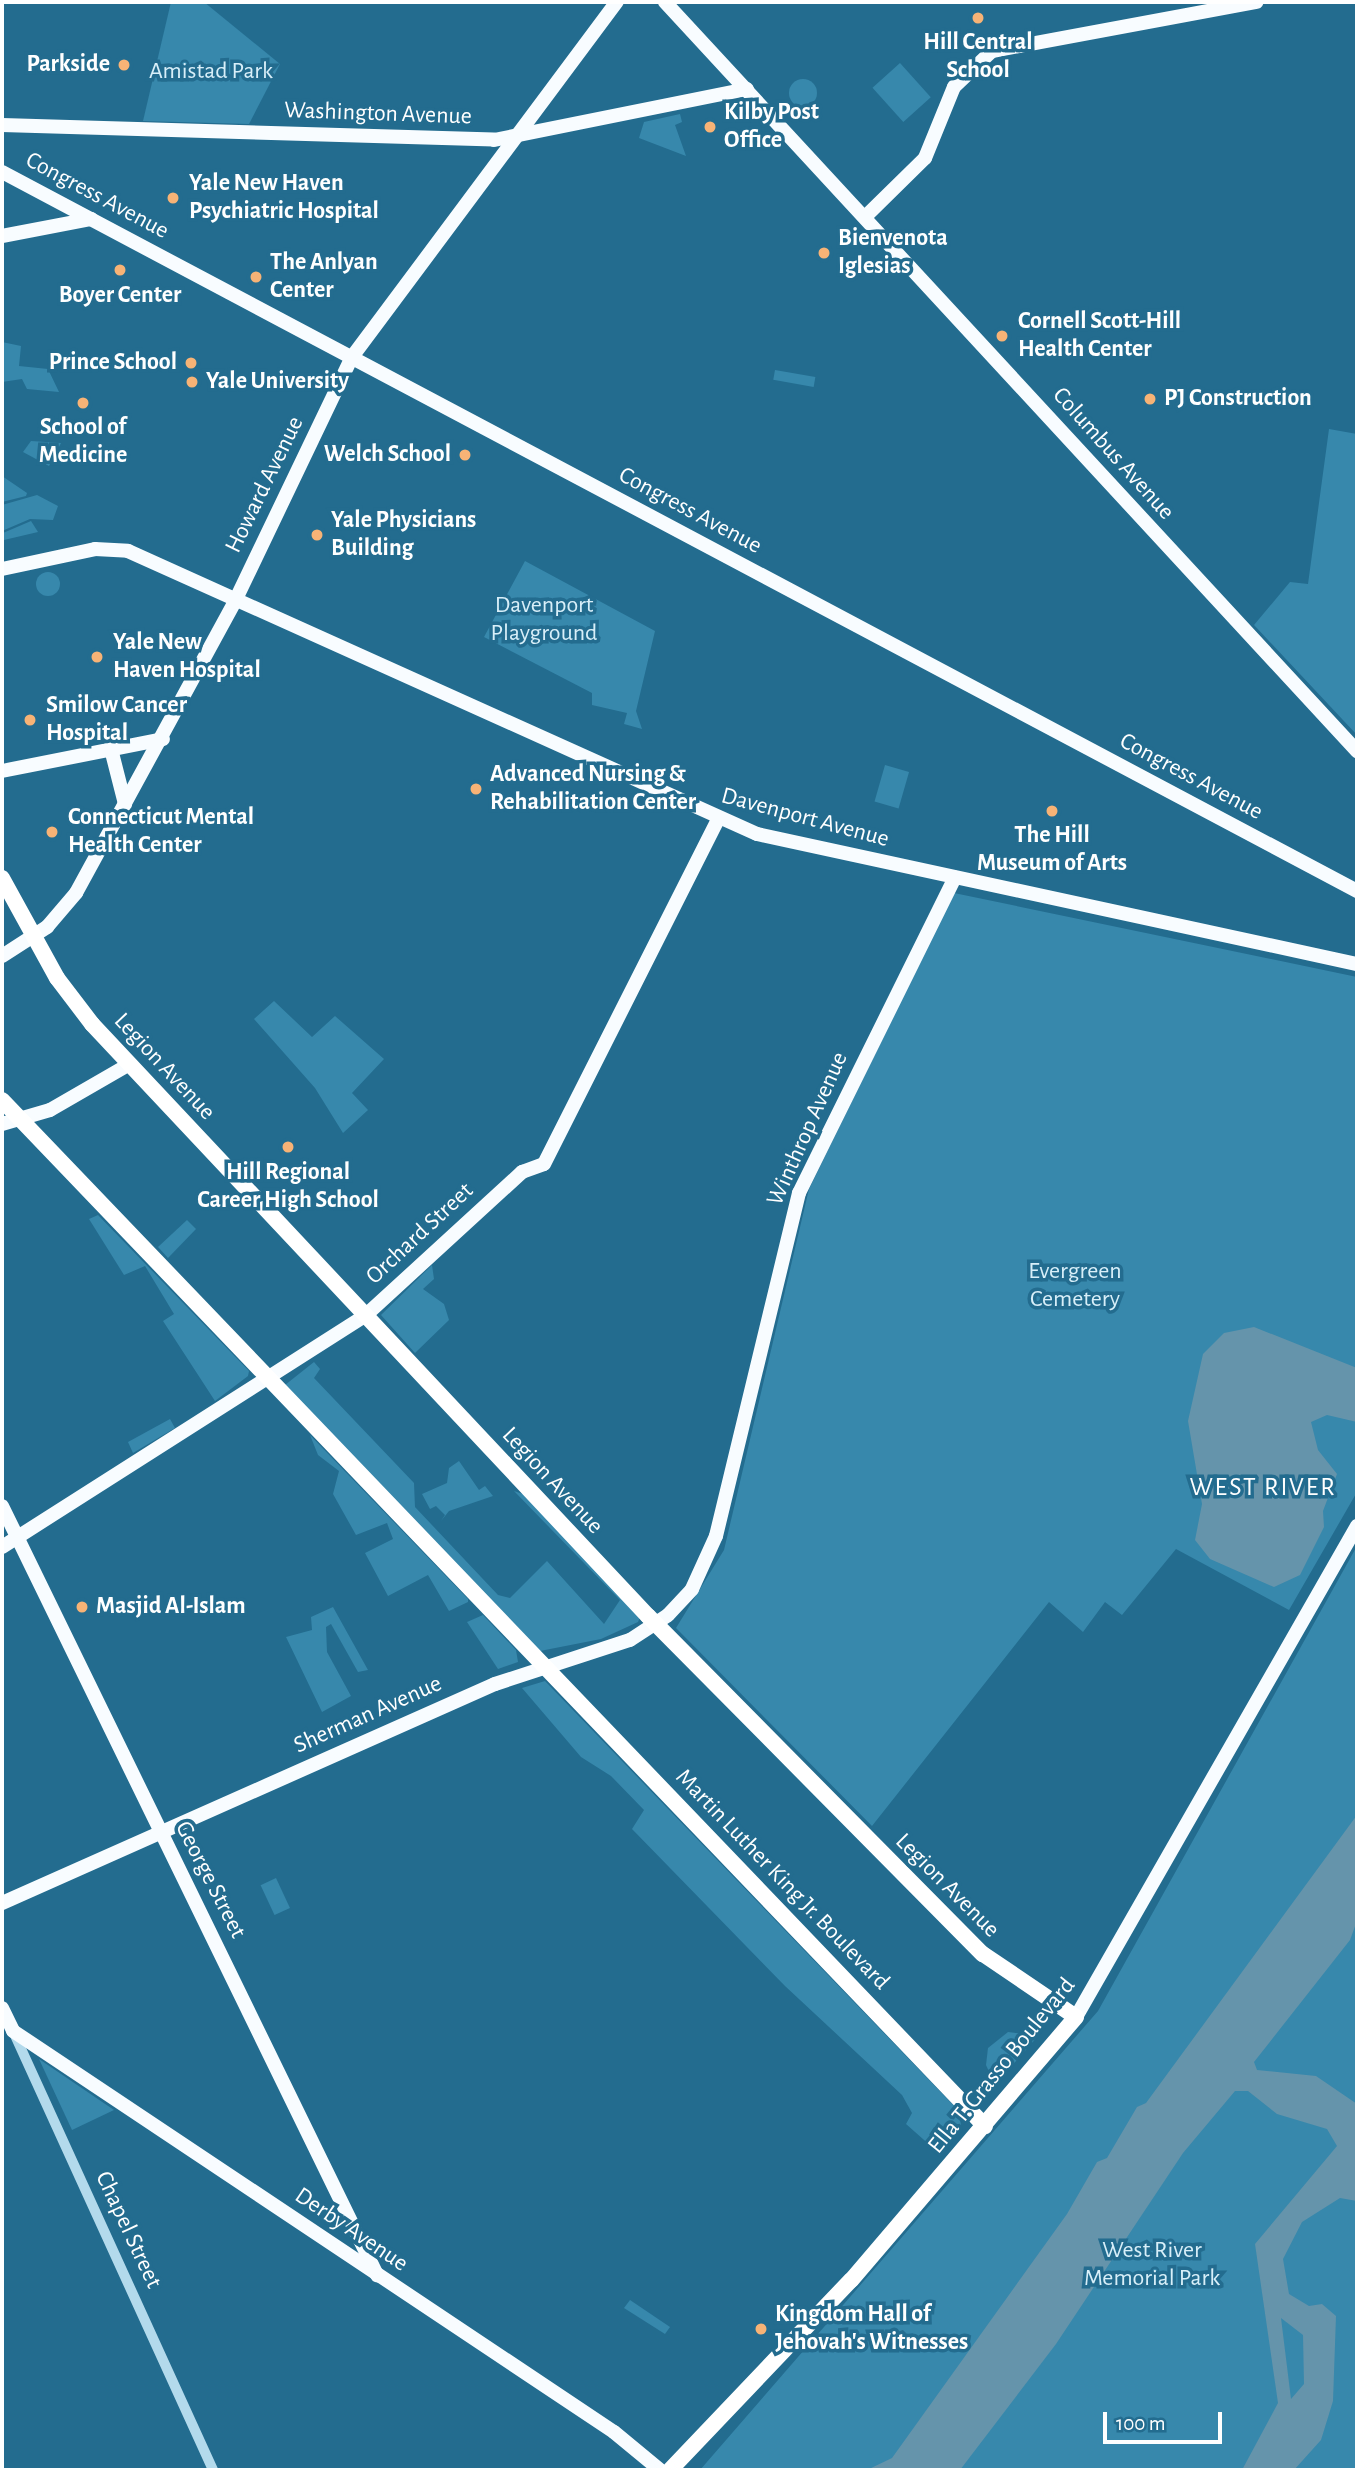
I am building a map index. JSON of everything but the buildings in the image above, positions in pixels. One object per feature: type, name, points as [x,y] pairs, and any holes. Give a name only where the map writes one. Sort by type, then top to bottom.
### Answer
[{"type":"highway","name":"Legion Avenue","points":[[2,878],[57,978],[128,1065],[657,1625],[983,1954],[1076,2017]]},
{"type":"highway","name":"Martin Luther King Jr. Boulevard","points":[[2,1100],[985,2126]]},
{"type":"highway","name":"Ella T. Grasso Boulevard","points":[[670,2470],[851,2280],[1076,2017]]},
{"type":"main road","name":"Howard Avenue","points":[[2,956],[33,937],[76,893],[163,739],[236,599],[352,357],[617,2]]},
{"type":"main road","name":"Columbus Avenue","points":[[665,2],[1357,751]]},
{"type":"main road","points":[[866,217],[925,158],[954,87],[992,51],[1257,2]]},
{"type":"main road","name":"Washington Avenue","points":[[2,125],[514,137],[747,89]]},
{"type":"main road","name":"Congress Avenue","points":[[2,172],[1357,891]]},
{"type":"main road","points":[[2,236],[91,219]]},
{"type":"main road","name":"Davenport Avenue","points":[[2,569],[120,549],[236,599],[718,820],[955,878],[1357,964]]},
{"type":"main road","points":[[2,771],[163,739]]},
{"type":"main road","points":[[111,749],[125,804]]},
{"type":"main road","name":"Orchard Street","points":[[2,1547],[18,1540],[366,1315],[522,1172],[544,1164],[718,820]]},
{"type":"main road","name":"Winthrop Avenue","points":[[716,1536],[799,1193],[955,878]]},
{"type":"main road","points":[[2,1124],[21,1120],[88,1091],[128,1065]]},
{"type":"main road","name":"George Street","points":[[2,1506],[377,2275]]},
{"type":"main road","name":"Ella T. Grasso Boulevard","points":[[1076,2017],[1357,1527]]},
{"type":"main road","name":"Sherman Avenue","points":[[2,1903],[545,1666],[630,1640],[657,1625],[692,1589],[716,1536]]},
{"type":"main road","name":"Chapel Street","points":[[2,2008],[13,2031]]},
{"type":"main road","name":"Derby Avenue","points":[[13,2031],[614,2432],[660,2470]]},
{"type":"street","name":"Chapel Street","points":[[13,2031],[213,2470]]},
{"type":"green space","name":"Amistad Park","points":[[171,2],[204,2],[280,64],[249,124],[143,121]]},
{"type":"green space","points":[[900,63],[931,97],[903,122],[873,88]]},
{"type":"green space","points":[[803,79],[813,83],[817,93],[813,103],[803,107],[793,103],[789,93],[793,83]]},
{"type":"green space","points":[[680,114],[682,122],[675,125],[686,156],[639,138],[644,122]]},
{"type":"green space","points":[[2,342],[21,346],[19,366],[48,369],[59,392],[27,389],[22,379],[2,382]]},
{"type":"green space","points":[[775,370],[815,377],[814,387],[773,380]]},
{"type":"green space","points":[[1329,429],[1357,434],[1357,735],[1254,625],[1290,582],[1308,584]]},
{"type":"green space","points":[[31,441],[61,443],[49,466],[23,452]]},
{"type":"green space","points":[[2,476],[27,493],[26,496],[2,502]]},
{"type":"green space","points":[[37,495],[58,506],[53,520],[30,519],[2,531],[2,505]]},
{"type":"green space","points":[[31,521],[38,532],[4,540],[3,533]]},
{"type":"green space","name":"Davenport Playground","points":[[525,561],[655,631],[636,711],[642,729],[624,724],[627,713],[592,705],[592,693],[484,637]]},
{"type":"green space","points":[[48,572],[57,575],[60,584],[57,593],[48,596],[39,593],[36,584],[39,575]]},
{"type":"green space","points":[[885,765],[909,772],[899,808],[875,802]]},
{"type":"green space","name":"Evergreen Cemetery","points":[[954,893],[1357,977],[1357,1492],[1289,1610],[1176,1549],[1122,1615],[1105,1602],[1083,1632],[1049,1602],[872,1826],[676,1628],[724,1550],[809,1189]]},
{"type":"green space","points":[[274,1001],[312,1037],[335,1016],[384,1059],[352,1093],[368,1110],[343,1133],[315,1088],[254,1019]]},
{"type":"green space","points":[[98,1215],[249,1371],[248,1376],[215,1401],[163,1321],[174,1314],[145,1266],[124,1275],[89,1219]]},
{"type":"green space","points":[[187,1220],[196,1229],[168,1258],[158,1247]]},
{"type":"green space","points":[[432,1265],[434,1279],[423,1289],[444,1304],[449,1320],[415,1353],[381,1315]]},
{"type":"green space","points":[[314,1362],[320,1369],[314,1378],[414,1483],[415,1507],[498,1595],[510,1598],[547,1561],[604,1624],[620,1600],[514,1491],[526,1495],[640,1617],[638,1622],[601,1639],[540,1651],[285,1385]]},
{"type":"green space","points":[[170,1419],[175,1428],[133,1453],[128,1442]]},
{"type":"green space","points":[[310,1435],[468,1602],[449,1611],[428,1575],[388,1596],[365,1553],[393,1539],[387,1523],[356,1535],[333,1494],[339,1471],[318,1455]]},
{"type":"green space","points":[[459,1461],[479,1490],[485,1486],[493,1496],[449,1511],[441,1521],[445,1515],[436,1506],[430,1509],[422,1494],[447,1483],[449,1468]]},
{"type":"green space","name":"West River Memorial Park","points":[[1357,1546],[1357,2470],[700,2470],[1098,2011]]},
{"type":"green space","points":[[333,1607],[368,1670],[358,1672],[331,1624],[326,1627],[327,1652],[351,1696],[322,1712],[286,1637],[312,1630],[311,1617]]},
{"type":"green space","points":[[483,1615],[516,1650],[518,1662],[498,1669],[467,1622]]},
{"type":"green space","points":[[545,1681],[958,2110],[962,2130],[941,2155],[906,2124],[912,2113],[902,2095],[785,1986],[632,1829],[644,1810],[611,1776],[581,1757],[522,1688]]},
{"type":"green space","points":[[276,1878],[290,1908],[275,1915],[261,1885]]},
{"type":"green space","points":[[1008,2032],[1038,2036],[995,2085],[986,2065],[988,2048]]},
{"type":"green space","points":[[39,2059],[114,2110],[72,2130]]},
{"type":"green space","points":[[630,2300],[670,2327],[665,2334],[624,2308]]},
{"type":"shaded area","points":[[1254,1327],[1357,1368],[1357,1422],[1327,1415],[1311,1422],[1318,1450],[1337,1474],[1323,1511],[1324,1527],[1300,1575],[1274,1587],[1210,1559],[1195,1540],[1202,1504],[1188,1421],[1203,1354],[1224,1333]]},
{"type":"shaded area","points":[[1357,1815],[1357,1921],[1350,1940],[1254,2062],[1257,2070],[1316,2076],[1357,2104],[1357,2201],[1340,2198],[1302,2222],[1283,2259],[1289,2294],[1309,2306],[1322,2304],[1336,2316],[1333,2401],[1321,2440],[1294,2470],[1242,2470],[1278,2403],[1255,2244],[1337,2146],[1327,2129],[1277,2114],[1248,2091],[1235,2091],[1183,2153],[1056,2344],[960,2470],[867,2470],[892,2458],[1067,2214],[1097,2162],[1107,2158],[1137,2107],[1146,2103]],"holes":[[[1281,2318],[1303,2335],[1304,2384],[1291,2399]]]},
{"type":"place","name":"Hill Central School","points":[[978,18]]},
{"type":"place","name":"Parkside","points":[[124,65]]},
{"type":"place","name":"Kilby Post Office","points":[[710,127]]},
{"type":"place","name":"Yale New Haven Psychiatric Hospital","points":[[173,198]]},
{"type":"place","name":"Bienvenota Iglesias","points":[[824,253]]},
{"type":"place","name":"Boyer Center","points":[[120,270]]},
{"type":"place","name":"The Anlyan Center","points":[[256,277]]},
{"type":"place","name":"Cornell Scott-Hill Health Center","points":[[1002,336]]},
{"type":"place","name":"Prince School","points":[[191,363]]},
{"type":"place","name":"Yale University","points":[[192,382]]},
{"type":"place","name":"PJ Construction","points":[[1150,399]]},
{"type":"place","name":"School of Medicine","points":[[83,403]]},
{"type":"place","name":"Welch School","points":[[465,455]]},
{"type":"place","name":"Yale Physicians Building","points":[[317,535]]},
{"type":"place","name":"Yale New Haven Hospital","points":[[97,657]]},
{"type":"place","name":"Smilow Cancer Hospital","points":[[30,720]]},
{"type":"place","name":"Advanced Nursing & Rehabilitation Center","points":[[476,789]]},
{"type":"place","name":"The Hill Museum of Arts","points":[[1052,811]]},
{"type":"place","name":"Connecticut Mental Health Center","points":[[52,832]]},
{"type":"place","name":"Hill Regional Career High School","points":[[288,1147]]},
{"type":"place","name":"Masjid Al-Islam","points":[[82,1607]]},
{"type":"place","name":"Kingdom Hall of Jehovah's Witnesses","points":[[761,2329]]},
{"type":"district","name":"WEST RIVER","points":[[1263,1488]]}]
